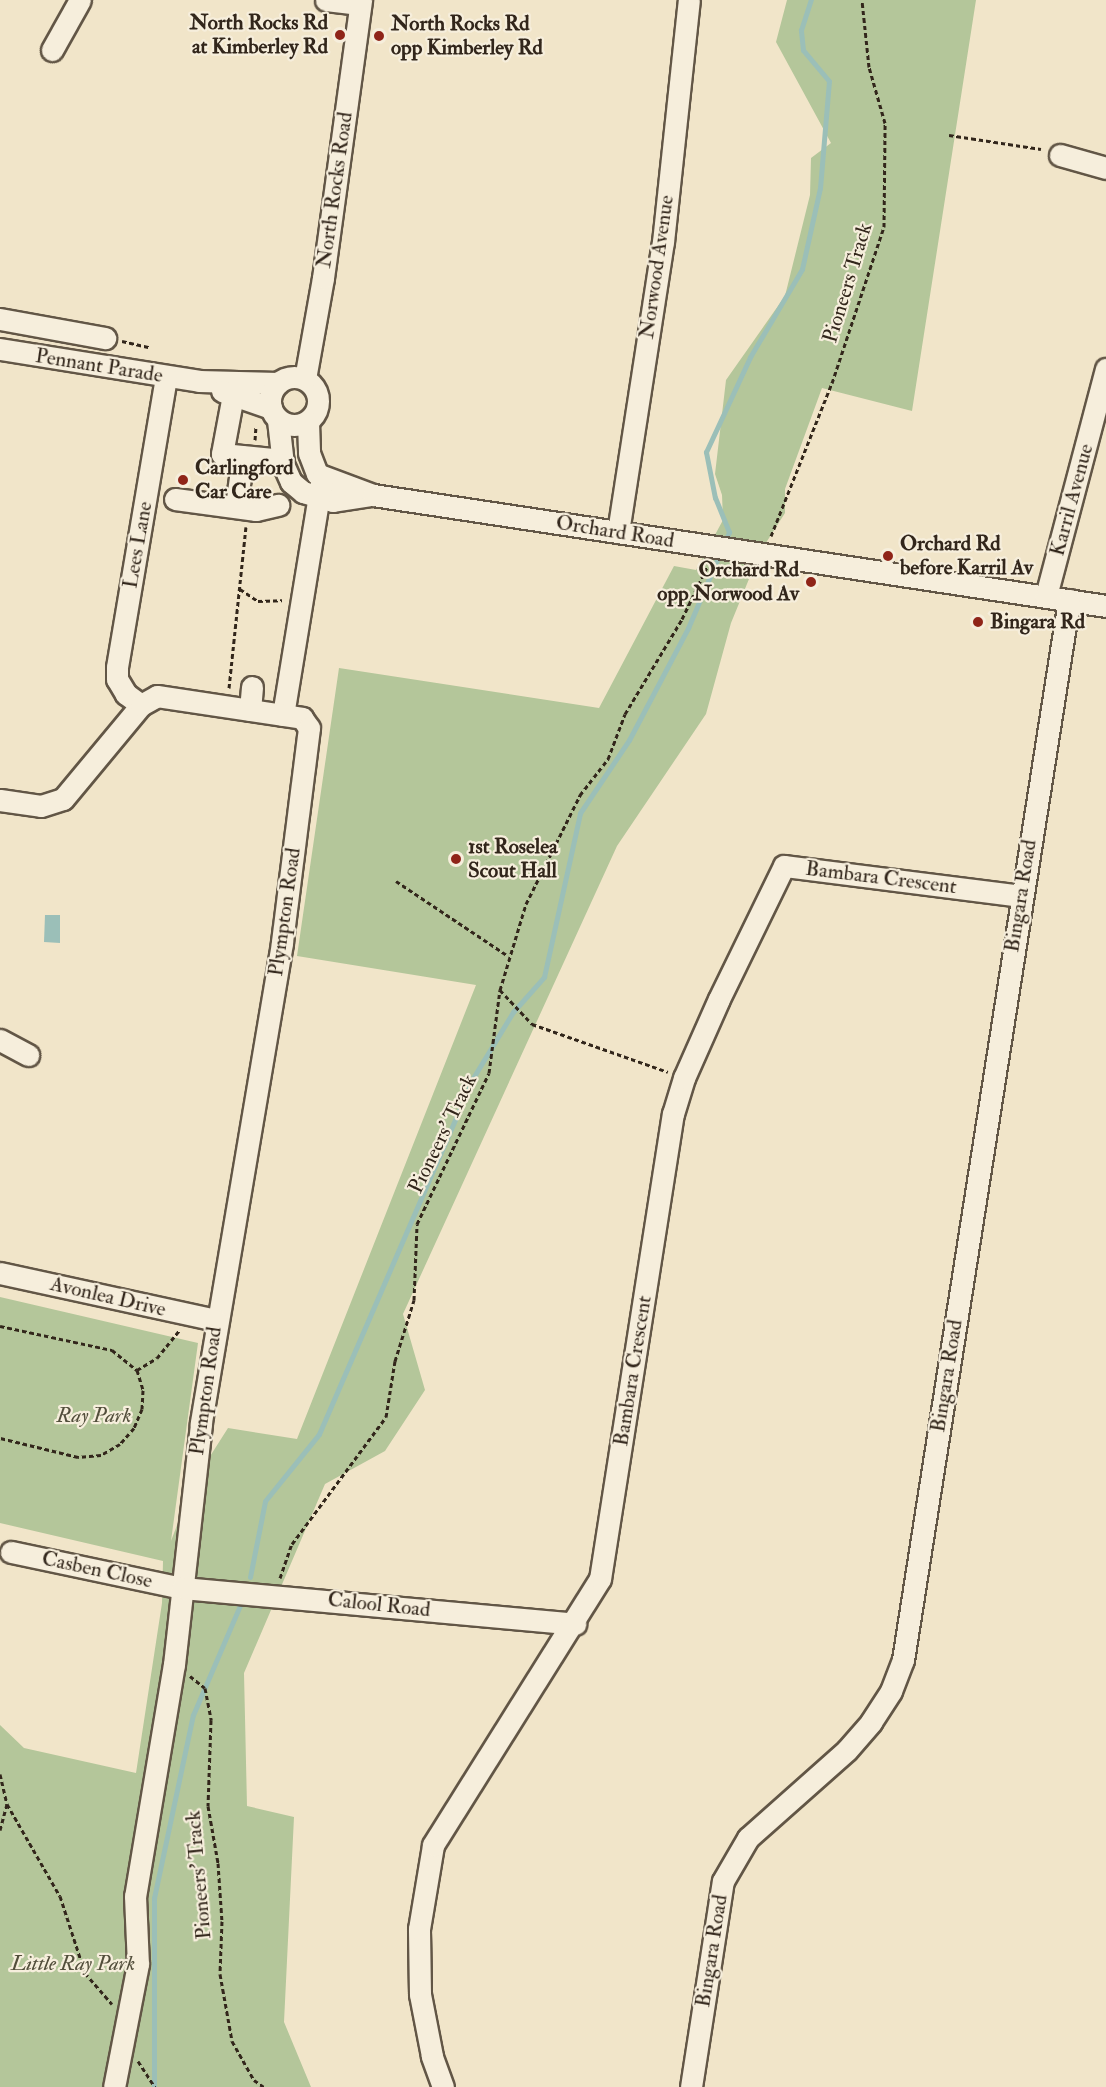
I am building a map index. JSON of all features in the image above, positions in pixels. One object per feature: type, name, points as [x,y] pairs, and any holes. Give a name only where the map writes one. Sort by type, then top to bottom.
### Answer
[{"type":"street","points":[[52,50],[80,0]]},
{"type":"street","points":[[326,0],[361,2]]},
{"type":"street","name":"Norwood Avenue","points":[[618,532],[663,242],[689,0]]},
{"type":"street","name":"North Rocks Road","points":[[305,379],[323,278],[361,2]]},
{"type":"street","points":[[1060,155],[1106,168]]},
{"type":"street","points":[[0,319],[105,338]]},
{"type":"street","name":"Pennant Parade","points":[[0,349],[166,377],[199,381],[278,383]]},
{"type":"street","name":"Karril Avenue","points":[[1046,596],[1106,369]]},
{"type":"street","name":"Lees Lane","points":[[141,705],[126,694],[117,678],[117,667],[166,377]]},
{"type":"street","points":[[175,499],[276,509],[291,482],[283,460],[274,414],[271,392],[278,383],[291,377],[305,379],[318,396],[317,410],[308,422],[292,425],[274,414]]},
{"type":"street","name":"Pennant Parade","points":[[199,381],[274,414]]},
{"type":"street","points":[[233,396],[222,453],[283,460]]},
{"type":"street","points":[[284,715],[320,487],[313,467],[308,422]]},
{"type":"street","points":[[242,507],[248,456]]},
{"type":"street","points":[[291,482],[320,487]]},
{"type":"street","name":"Orchard Road","points":[[320,487],[618,532],[710,553],[741,551],[1106,606]]},
{"type":"street","name":"Bingara Road","points":[[691,2087],[723,1881],[748,1838],[847,1750],[871,1722],[891,1691],[903,1660],[1069,600]]},
{"type":"street","name":"Plympton Road","points":[[114,2087],[138,1964],[135,1896],[174,1665],[216,1320],[282,943],[309,728],[302,718],[284,715],[251,699],[157,696],[141,705]]},
{"type":"street","points":[[0,800],[42,806],[63,799],[141,705]]},
{"type":"street","name":"Bambara Crescent","points":[[443,2087],[432,2056],[420,1994],[419,1929],[433,1845],[575,1624],[600,1579],[673,1114],[684,1078],[784,866],[1021,896]]},
{"type":"street","points":[[0,1040],[28,1055]]},
{"type":"street","name":"Avonlea Drive","points":[[0,1273],[216,1320]]},
{"type":"street","name":"Casben Close","points":[[11,1552],[182,1588]]},
{"type":"street","name":"Calool Road","points":[[182,1588],[276,1594],[575,1624]]},
{"type":"path","name":"Pioneers Track","points":[[741,551],[770,538],[809,448],[884,227],[885,123],[869,66],[862,0]]},
{"type":"path","points":[[949,135],[1028,144],[1060,155]]},
{"type":"path","points":[[105,338],[149,346]]},
{"type":"path","points":[[248,456],[256,427]]},
{"type":"path","points":[[242,507],[240,589],[229,696],[251,699]]},
{"type":"path","name":"Pioneers' Track","points":[[276,1594],[292,1544],[386,1417],[395,1361],[414,1300],[417,1224],[489,1073],[500,990],[508,956],[526,904],[580,795],[609,759],[625,714],[682,619],[710,553]]},
{"type":"path","points":[[240,589],[258,601],[273,603],[291,596]]},
{"type":"path","points":[[396,881],[508,956]]},
{"type":"path","points":[[500,990],[531,1024],[684,1078]]},
{"type":"path","points":[[137,1370],[158,1358],[192,1315]]},
{"type":"path","points":[[0,1326],[112,1350],[137,1370],[143,1390],[142,1408],[134,1428],[120,1444],[101,1455],[78,1457],[0,1438]]},
{"type":"path","name":"Pioneers' Track","points":[[174,1665],[206,1688],[211,1720],[208,1806],[218,1863],[222,1921],[220,1974],[232,2041],[254,2080],[264,2087]]},
{"type":"path","points":[[0,1774],[7,1804],[60,1896],[85,1973],[127,2023]]},
{"type":"path","points":[[0,1830],[7,1804]]},
{"type":"path","points":[[135,2052],[155,2087]]},
{"type":"green space","points":[[787,0],[976,0],[912,411],[822,388],[785,489],[785,513],[744,577],[749,579],[731,623],[706,714],[617,846],[403,1314],[425,1390],[385,1451],[325,1484],[244,1673],[247,1806],[294,1817],[284,2022],[311,2087],[0,2087],[0,1725],[24,1748],[136,1773],[162,1603],[163,1561],[0,1523],[0,1297],[198,1343],[171,1541],[193,1483],[228,1428],[297,1439],[476,985],[297,956],[339,668],[599,708],[674,566],[696,570],[723,520],[722,495],[715,474],[726,380],[785,296],[810,195],[811,158],[831,143],[776,42]]},
{"type":"water","points":[[45,915],[60,915],[60,943],[44,942]]},
{"type":"waterway","points":[[724,544],[729,532],[715,498],[706,452],[750,357],[802,269],[820,188],[829,81],[803,50],[801,30],[811,0]]},
{"type":"waterway","points":[[250,1577],[265,1501],[319,1434],[473,1078],[513,1012],[544,977],[580,813],[629,740],[688,628],[720,553]]},
{"type":"waterway","points":[[154,2087],[154,1898],[193,1715],[241,1603]]},
{"type":"place","name":"North Rocks Rd at Kimberley Rd","points":[[340,35]]},
{"type":"place","name":"North Rocks Rd opp Kimberley Rd","points":[[379,36]]},
{"type":"place","name":"Carlingford Car Care","points":[[183,480]]},
{"type":"place","name":"Orchard Rd before Karril Av","points":[[888,556]]},
{"type":"place","name":"Orchard Rd opp Norwood Av","points":[[811,582]]},
{"type":"place","name":"Bingara Rd","points":[[978,622]]},
{"type":"place","name":"1st Roselea Scout Hall","points":[[456,859]]},
{"type":"park label","name":"Ray Park","points":[[94,1416]]},
{"type":"park label","name":"Little Ray Park","points":[[73,1964]]}]
